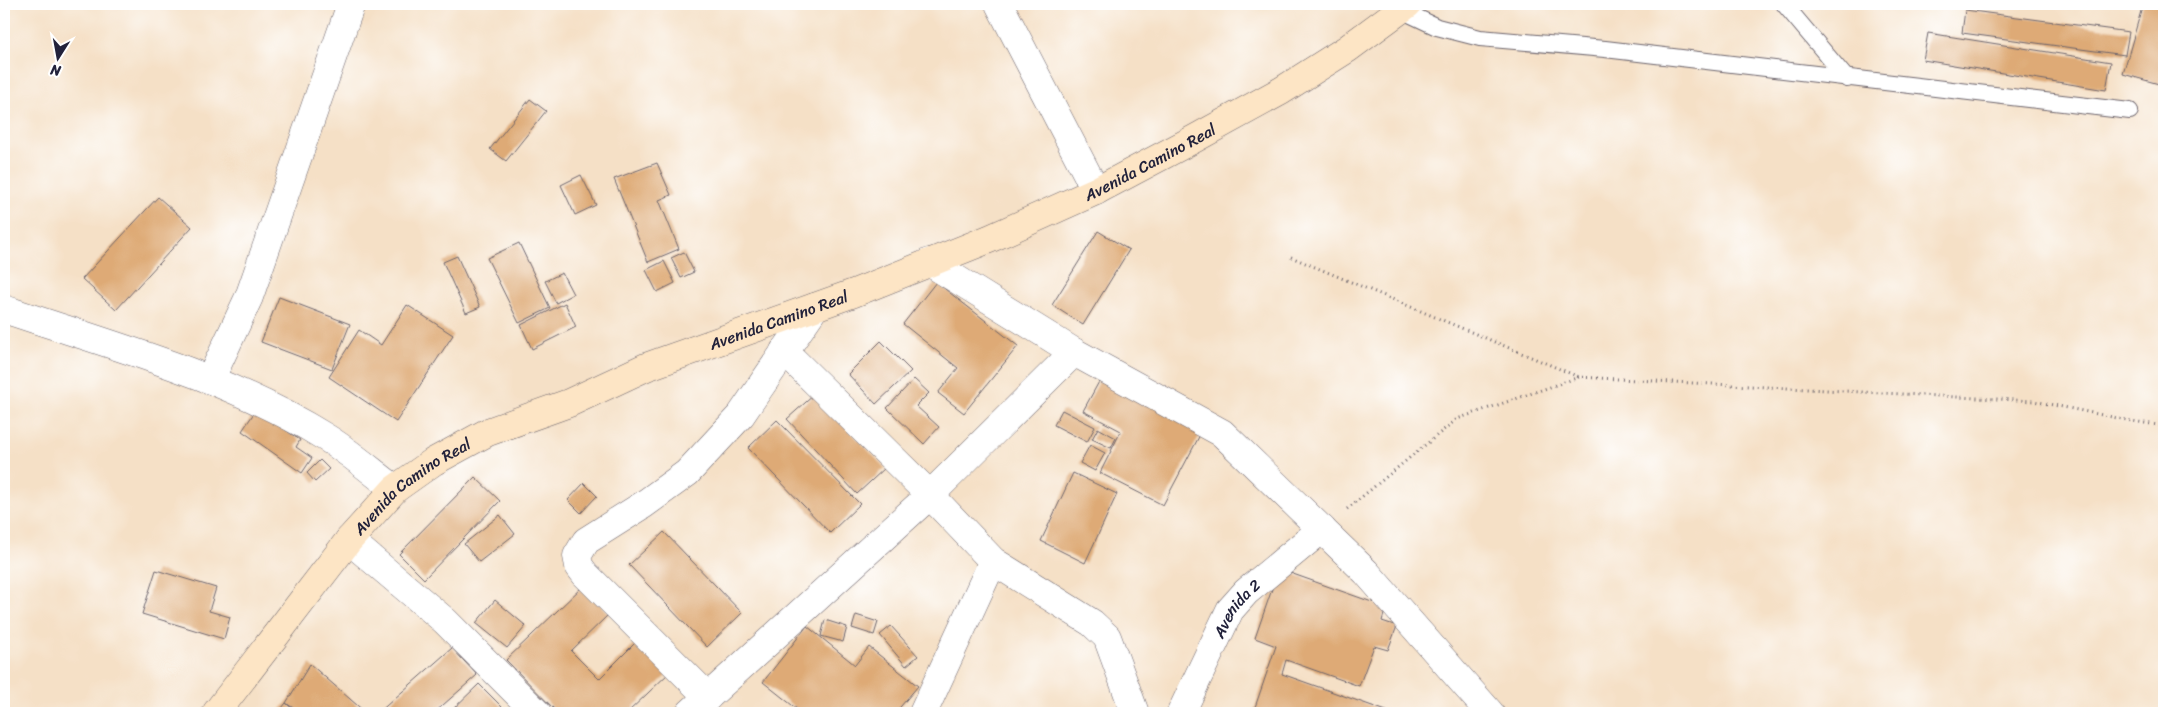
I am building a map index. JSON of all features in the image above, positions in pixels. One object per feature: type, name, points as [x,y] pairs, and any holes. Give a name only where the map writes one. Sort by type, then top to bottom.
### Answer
[{"type":"street","points":[[211,378],[249,297],[351,4]]},
{"type":"street","points":[[999,4],[1096,191]]},
{"type":"street","name":"Avenida Camino Real","points":[[216,713],[350,540],[396,489],[433,462],[488,432],[569,403],[646,368],[854,293],[989,239],[1096,191],[1194,140],[1280,91],[1347,49],[1405,7]]},
{"type":"street","points":[[929,262],[1074,352],[1222,433],[1366,572],[1490,713]]},
{"type":"street","points":[[815,307],[741,415],[687,473],[643,505],[586,541],[577,556],[579,566],[585,574],[699,705],[930,495],[1074,352]]},
{"type":"street","points":[[4,309],[211,378],[273,408],[326,437],[396,489]]},
{"type":"street","points":[[784,352],[930,495],[993,561],[1092,623],[1107,637],[1135,713]]},
{"type":"street","name":"Avenida 2","points":[[1181,713],[1230,610],[1246,592],[1322,529]]},
{"type":"street","points":[[350,540],[445,621],[537,713]]},
{"type":"street","points":[[923,713],[993,561]]},
{"type":"lane","points":[[1784,4],[1847,78]]},
{"type":"lane","points":[[1405,7],[1437,27],[1480,38],[1605,49],[2130,111]]},
{"type":"path","points":[[1291,257],[1580,377],[2034,401],[2164,426]]},
{"type":"path","points":[[1322,529],[1457,419],[1580,377]]},
{"type":"building","points":[[2143,4],[2164,4],[2164,66],[2159,84],[2123,74]]},
{"type":"building","points":[[1965,10],[2129,32],[2125,55],[1962,33]]},
{"type":"building","points":[[1928,33],[2111,62],[2106,90],[1923,60]]},
{"type":"building","points":[[530,99],[546,111],[506,161],[490,149]]},
{"type":"building","points":[[657,163],[671,195],[659,200],[679,249],[648,262],[614,179]]},
{"type":"building","points":[[581,175],[596,205],[575,215],[561,185]]},
{"type":"building","points":[[158,197],[192,227],[116,310],[82,279]]},
{"type":"building","points":[[1098,231],[1129,250],[1083,325],[1052,305]]},
{"type":"building","points":[[519,243],[550,308],[519,323],[487,258]]},
{"type":"building","points":[[684,252],[694,272],[681,278],[671,258]]},
{"type":"building","points":[[457,256],[480,307],[466,313],[443,262]]},
{"type":"building","points":[[664,261],[675,283],[657,292],[646,270]]},
{"type":"building","points":[[562,273],[573,294],[556,303],[545,281]]},
{"type":"building","points":[[936,282],[1018,346],[964,413],[938,393],[958,368],[903,324]]},
{"type":"building","points":[[279,297],[350,324],[332,369],[261,342]]},
{"type":"building","points":[[565,303],[576,327],[532,349],[521,325]]},
{"type":"building","points":[[407,305],[453,335],[396,422],[329,377],[359,330],[381,345]]},
{"type":"building","points":[[881,341],[911,371],[876,404],[848,374]]},
{"type":"building","points":[[1101,378],[1202,431],[1163,505],[1100,473],[1121,431],[1083,411]]},
{"type":"building","points":[[914,379],[929,393],[916,406],[939,427],[924,444],[887,408]]},
{"type":"building","points":[[815,394],[885,468],[857,494],[787,419]]},
{"type":"building","points":[[256,410],[300,440],[296,447],[312,458],[302,473],[242,431]]},
{"type":"building","points":[[1062,410],[1095,427],[1087,442],[1054,425]]},
{"type":"building","points":[[777,420],[860,504],[830,533],[748,448]]},
{"type":"building","points":[[1098,428],[1116,438],[1111,448],[1092,439]]},
{"type":"building","points":[[1090,445],[1105,453],[1095,471],[1080,463]]},
{"type":"building","points":[[320,460],[329,469],[315,482],[307,473]]},
{"type":"building","points":[[1073,473],[1117,494],[1085,563],[1041,541]]},
{"type":"building","points":[[475,477],[500,501],[424,579],[399,554]]},
{"type":"building","points":[[584,483],[597,496],[581,513],[568,500]]},
{"type":"building","points":[[500,515],[515,534],[479,562],[464,544]]},
{"type":"building","points":[[664,532],[742,613],[707,647],[629,565]]},
{"type":"building","points":[[1279,569],[1386,607],[1382,621],[1397,626],[1388,650],[1374,646],[1359,686],[1286,660],[1282,674],[1392,713],[1253,713],[1276,646],[1255,638]]},
{"type":"building","points":[[156,570],[216,588],[209,611],[230,617],[224,639],[142,614]]},
{"type":"building","points":[[583,586],[609,614],[571,651],[599,679],[638,640],[670,672],[627,713],[558,713],[506,660]]},
{"type":"building","points":[[495,600],[526,626],[507,648],[476,623]]},
{"type":"building","points":[[856,615],[878,622],[874,635],[852,628]]},
{"type":"building","points":[[825,620],[847,627],[843,642],[821,636]]},
{"type":"building","points":[[807,626],[855,665],[869,647],[918,686],[895,713],[802,713],[763,682]]},
{"type":"building","points":[[891,626],[918,656],[906,666],[880,635]]},
{"type":"building","points":[[452,648],[477,675],[434,713],[378,713]]},
{"type":"building","points":[[310,664],[366,713],[300,713],[286,703]]},
{"type":"building","points":[[479,684],[508,713],[449,713]]},
{"type":"building","points":[[286,703],[297,713],[278,713]]}]
